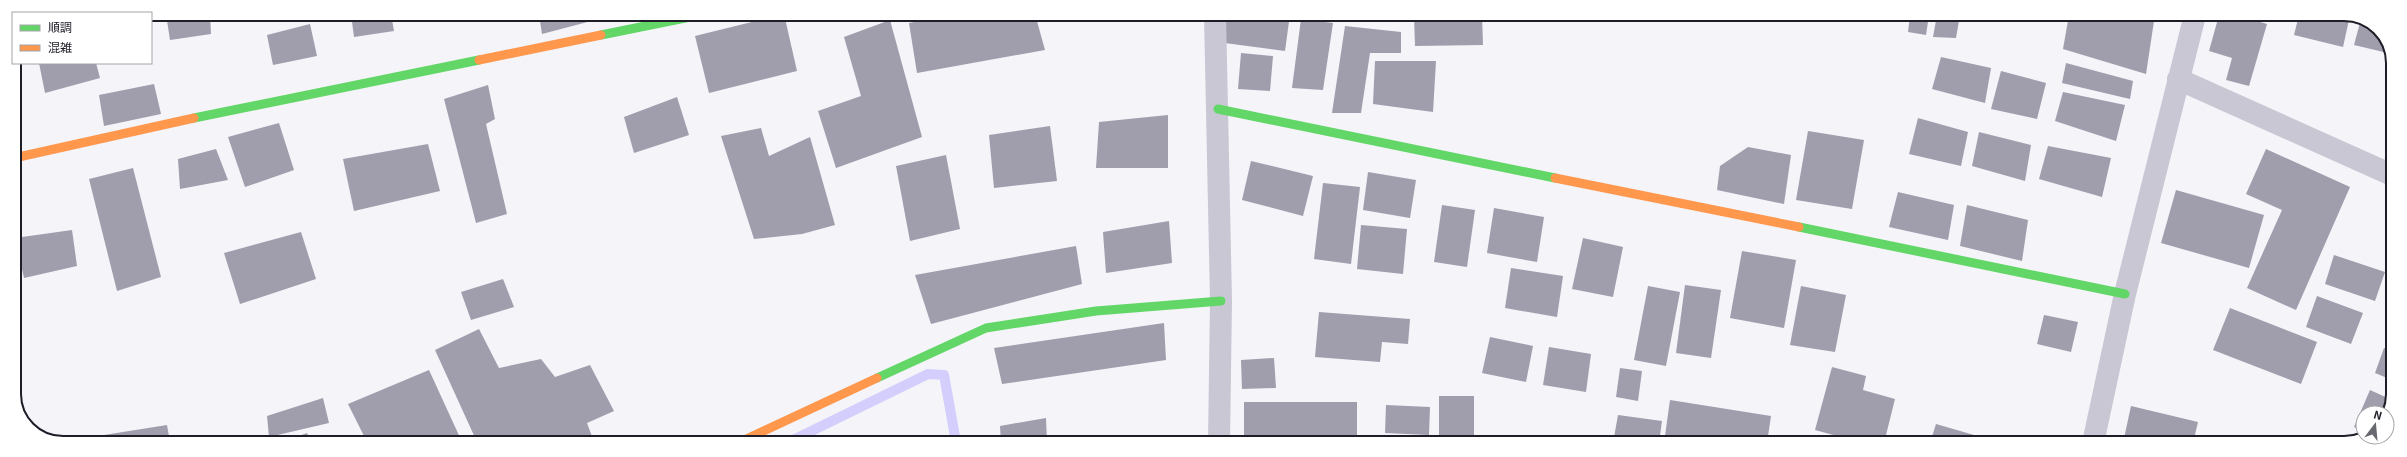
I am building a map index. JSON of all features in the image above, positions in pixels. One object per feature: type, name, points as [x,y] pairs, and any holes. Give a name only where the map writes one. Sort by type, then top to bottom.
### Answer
[{"type":"street","points":[[21,156],[100,138],[671,21]]},
{"type":"street","points":[[1215,21],[1221,301],[1218,436]]},
{"type":"street","points":[[2095,436],[2126,294],[2193,21]]},
{"type":"street","points":[[2178,79],[2386,172]]},
{"type":"street","points":[[1218,109],[2126,294]]},
{"type":"street","points":[[753,436],[986,328],[1096,311],[1221,301]]},
{"type":"building","points":[[167,21],[210,21],[211,34],[170,40]]},
{"type":"building","points":[[352,21],[392,21],[394,31],[354,37]]},
{"type":"building","points":[[540,21],[591,21],[542,34]]},
{"type":"building","points":[[756,21],[786,21],[797,71],[709,93],[695,36]]},
{"type":"building","points":[[890,21],[922,137],[836,168],[818,111],[861,96],[844,37]]},
{"type":"building","points":[[920,21],[1037,21],[1045,50],[917,73],[909,23]]},
{"type":"building","points":[[1221,21],[1289,21],[1285,51],[1217,42]]},
{"type":"building","points":[[1301,21],[1333,23],[1323,90],[1292,88]]},
{"type":"building","points":[[1414,21],[1482,21],[1483,45],[1415,46]]},
{"type":"building","points":[[1909,21],[1928,21],[1926,35],[1908,32]]},
{"type":"building","points":[[1936,21],[1959,21],[1956,38],[1933,37]]},
{"type":"building","points":[[2068,21],[2154,21],[2146,74],[2063,49]]},
{"type":"building","points":[[2217,21],[2257,21],[2267,24],[2249,86],[2226,80],[2232,58],[2209,51]]},
{"type":"building","points":[[2298,21],[2349,21],[2343,47],[2294,35]]},
{"type":"building","points":[[310,24],[317,56],[273,65],[267,35]]},
{"type":"building","points":[[2360,24],[2374,33],[2382,44],[2385,52],[2354,45]]},
{"type":"building","points":[[1345,26],[1401,32],[1401,53],[1370,53],[1361,113],[1332,113]]},
{"type":"building","points":[[1241,53],[1273,56],[1270,91],[1238,89]]},
{"type":"building","points":[[1941,57],[1991,68],[1985,103],[1932,89]]},
{"type":"building","points":[[1375,61],[1436,61],[1433,112],[1373,104]]},
{"type":"building","points":[[2066,63],[2133,81],[2130,99],[2062,83]]},
{"type":"building","points":[[39,64],[96,64],[100,78],[45,93]]},
{"type":"building","points":[[2001,71],[2046,83],[2037,119],[1991,109]]},
{"type":"building","points":[[154,84],[161,114],[104,126],[99,95]]},
{"type":"building","points":[[488,85],[495,119],[486,124],[507,214],[476,223],[444,99]]},
{"type":"building","points":[[2063,92],[2125,105],[2116,141],[2055,121]]},
{"type":"building","points":[[677,97],[689,135],[634,153],[624,117]]},
{"type":"building","points":[[1168,115],[1168,168],[1096,168],[1099,122]]},
{"type":"building","points":[[1918,118],[1968,132],[1961,166],[1909,154]]},
{"type":"building","points":[[279,123],[294,170],[245,187],[228,137]]},
{"type":"building","points":[[1050,126],[1057,181],[994,188],[989,135]]},
{"type":"building","points":[[761,128],[769,156],[810,137],[835,225],[802,234],[754,239],[721,136]]},
{"type":"building","points":[[1808,131],[1864,140],[1852,209],[1796,200]]},
{"type":"building","points":[[1979,132],[2031,145],[2025,181],[1972,166]]},
{"type":"building","points":[[428,144],[440,191],[354,211],[343,159]]},
{"type":"building","points":[[2048,146],[2111,158],[2102,197],[2039,179]]},
{"type":"building","points":[[1748,147],[1791,155],[1784,204],[1717,190],[1720,166]]},
{"type":"building","points":[[216,149],[228,180],[180,189],[178,159]]},
{"type":"building","points":[[2266,149],[2350,187],[2296,310],[2247,288],[2282,210],[2246,194]]},
{"type":"building","points":[[946,155],[960,229],[910,241],[896,166]]},
{"type":"building","points":[[1251,161],[1313,176],[1303,216],[1242,200]]},
{"type":"building","points":[[133,168],[161,277],[117,291],[89,179]]},
{"type":"building","points":[[1368,172],[1416,180],[1410,218],[1363,210]]},
{"type":"building","points":[[1323,183],[1360,187],[1351,264],[1314,259]]},
{"type":"building","points":[[2176,190],[2264,215],[2249,268],[2161,243]]},
{"type":"building","points":[[1898,192],[1954,205],[1948,240],[1889,227]]},
{"type":"building","points":[[1442,205],[1475,210],[1467,267],[1434,262]]},
{"type":"building","points":[[1967,205],[2028,220],[2022,261],[1960,246]]},
{"type":"building","points":[[1494,208],[1544,217],[1537,262],[1487,253]]},
{"type":"building","points":[[1169,221],[1172,263],[1106,273],[1103,232]]},
{"type":"building","points":[[1361,225],[1407,229],[1403,274],[1357,269]]},
{"type":"building","points":[[72,230],[77,266],[24,278],[21,265],[21,237]]},
{"type":"building","points":[[301,232],[316,279],[240,304],[224,253]]},
{"type":"building","points":[[1583,238],[1623,247],[1613,297],[1572,289]]},
{"type":"building","points":[[1076,246],[1082,284],[931,324],[915,275]]},
{"type":"building","points":[[1742,251],[1796,260],[1784,328],[1730,318]]},
{"type":"building","points":[[2334,255],[2385,272],[2375,301],[2325,284]]},
{"type":"building","points":[[1511,268],[1563,276],[1557,317],[1505,308]]},
{"type":"building","points":[[503,279],[514,307],[471,320],[461,292]]},
{"type":"building","points":[[1685,285],[1721,290],[1711,358],[1676,353]]},
{"type":"building","points":[[1648,286],[1680,292],[1666,366],[1634,360]]},
{"type":"building","points":[[1801,286],[1846,295],[1835,352],[1790,345]]},
{"type":"building","points":[[2317,296],[2363,313],[2351,344],[2306,327]]},
{"type":"building","points":[[2230,308],[2317,342],[2301,384],[2213,350]]},
{"type":"building","points":[[1319,312],[1410,319],[1408,344],[1382,342],[1380,362],[1315,357]]},
{"type":"building","points":[[2044,315],[2078,322],[2071,352],[2037,344]]},
{"type":"building","points":[[1164,323],[1166,360],[1002,384],[994,348]]},
{"type":"building","points":[[479,329],[499,368],[541,359],[555,377],[590,365],[614,411],[587,423],[592,436],[474,436],[435,350]]},
{"type":"building","points":[[1490,337],[1533,346],[1526,382],[1482,373]]},
{"type":"building","points":[[1549,347],[1591,354],[1586,392],[1543,385]]},
{"type":"building","points":[[2384,348],[2386,349],[2386,378],[2375,373]]},
{"type":"building","points":[[1274,358],[1276,388],[1242,389],[1241,360]]},
{"type":"building","points":[[1832,367],[1866,376],[1863,390],[1895,399],[1886,436],[1837,436],[1815,430]]},
{"type":"building","points":[[1620,368],[1642,371],[1638,401],[1616,397]]},
{"type":"building","points":[[429,370],[459,436],[364,436],[348,404]]},
{"type":"building","points":[[2370,390],[2386,397],[2385,405],[2364,405]]},
{"type":"building","points":[[1439,396],[1474,396],[1474,436],[1439,436]]},
{"type":"building","points":[[323,398],[329,423],[269,436],[267,416]]},
{"type":"building","points":[[1670,400],[1771,416],[1768,436],[1665,436]]},
{"type":"building","points":[[1244,402],[1357,402],[1357,436],[1244,436]]},
{"type":"building","points":[[1386,405],[1430,407],[1429,435],[1385,433]]},
{"type":"building","points":[[2131,406],[2198,422],[2195,436],[2125,436]]},
{"type":"building","points":[[1618,415],[1662,421],[1660,436],[1614,436]]},
{"type":"building","points":[[1046,418],[1047,436],[1001,436],[1000,426]]},
{"type":"building","points":[[1936,424],[1974,435],[1974,436],[1932,436]]},
{"type":"building","points":[[167,425],[169,436],[98,436]]},
{"type":"building","points":[[307,433],[308,436],[299,436]]},
{"type":"waterway","points":[[801,436],[928,374],[944,375],[955,436]]},
{"type":"traffic: fast","points":[[601,35],[670,21]]},
{"type":"traffic: fast","points":[[194,118],[479,60]]},
{"type":"traffic: fast","points":[[1218,109],[1555,178]]},
{"type":"traffic: fast","points":[[1799,227],[2125,294]]},
{"type":"traffic: fast","points":[[877,378],[986,328],[1096,311],[1221,301]]},
{"type":"traffic: slow","points":[[479,60],[601,35]]},
{"type":"traffic: slow","points":[[21,156],[194,118]]},
{"type":"traffic: slow","points":[[1555,178],[1799,227]]},
{"type":"traffic: slow","points":[[753,436],[877,378]]}]
